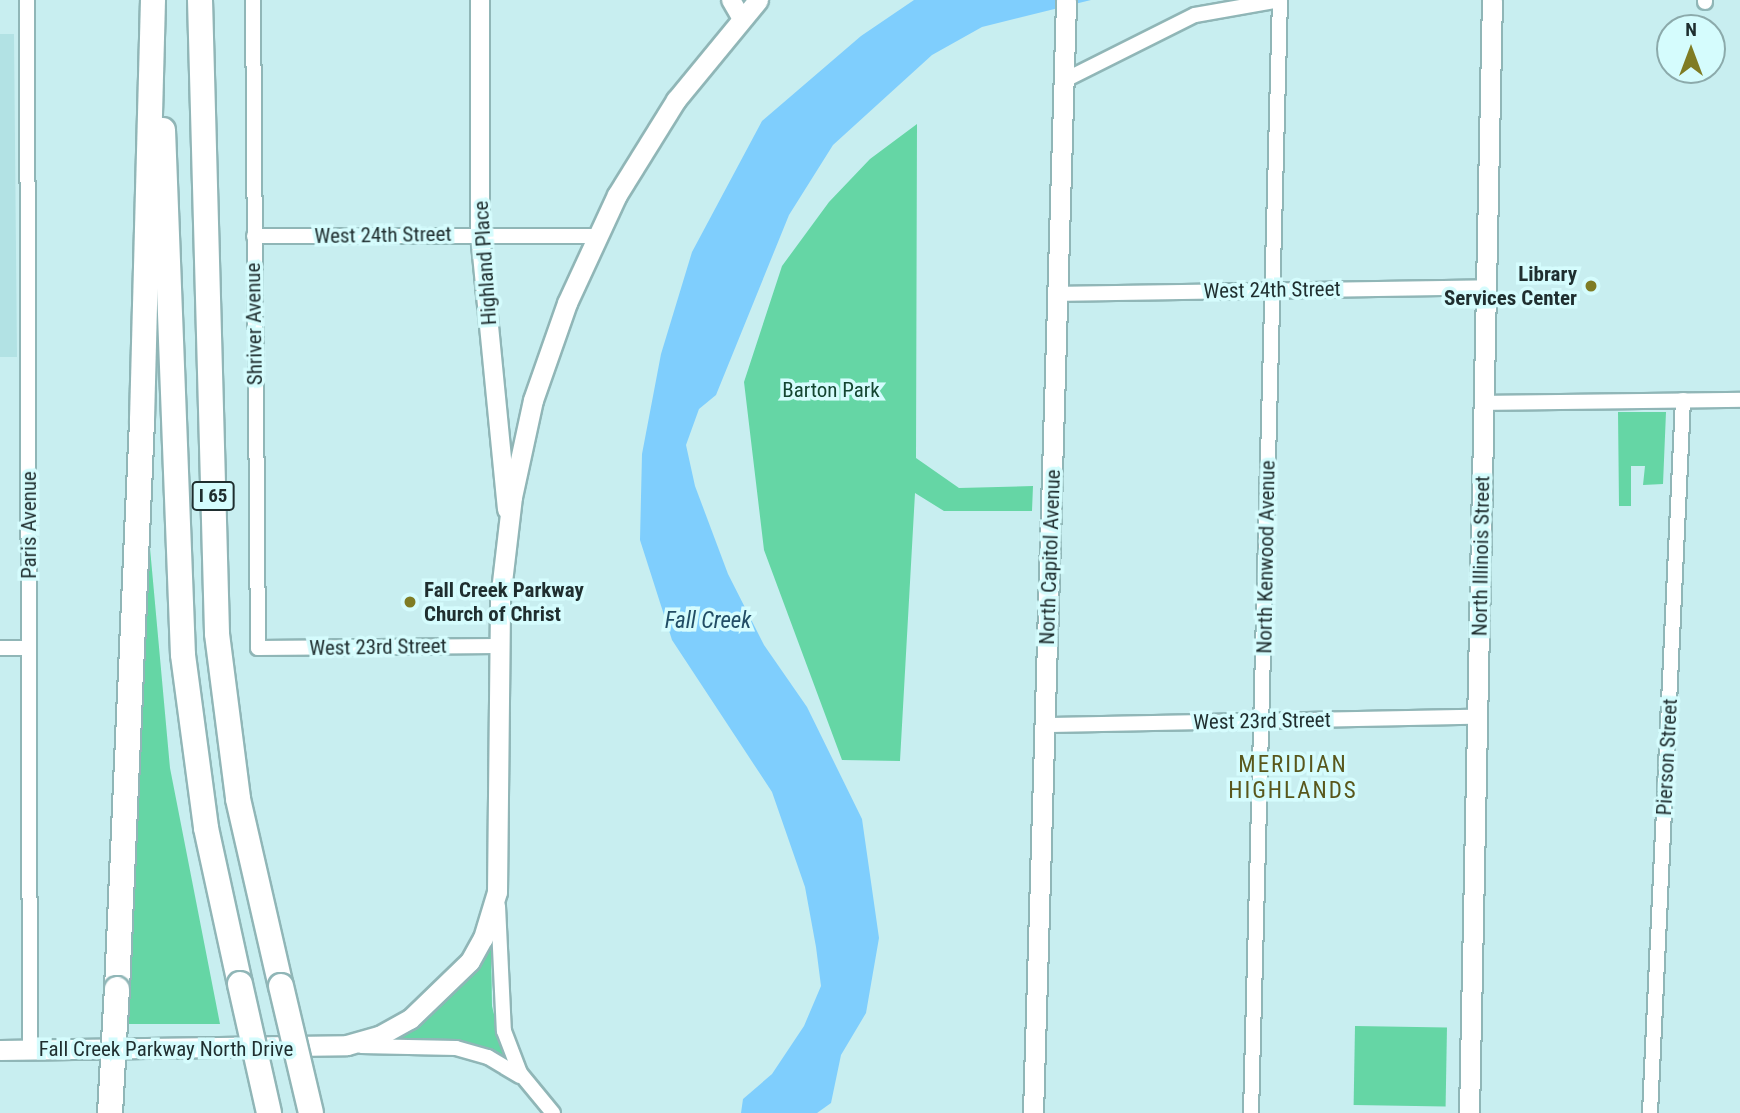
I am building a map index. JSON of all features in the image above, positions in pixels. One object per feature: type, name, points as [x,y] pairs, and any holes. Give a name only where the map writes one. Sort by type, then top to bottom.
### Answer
[{"type":"highway","name":"I 65","points":[[155,0],[182,646],[202,803],[270,1113]]},
{"type":"highway","points":[[110,1113],[142,420],[155,0]]},
{"type":"highway","name":"I 65","points":[[200,0],[217,634],[238,799],[311,1113]]},
{"type":"main road","name":"Fall Creek Parkway North Drive","points":[[0,1050],[332,1047],[387,1032],[448,987],[483,938],[498,885],[498,646],[508,525],[533,400],[596,236],[656,130],[736,8],[758,0]]},
{"type":"main road","name":"North Capitol Avenue","points":[[1033,1113],[1066,0]]},
{"type":"main road","name":"North Illinois Street","points":[[1469,1113],[1492,0]]},
{"type":"street","name":"Paris Avenue","points":[[27,0],[30,1050]]},
{"type":"street","name":"Shriver Avenue","points":[[253,0],[257,648]]},
{"type":"street","name":"Highland Place","points":[[480,0],[480,234],[508,525]]},
{"type":"street","points":[[1065,80],[1195,15],[1280,0]]},
{"type":"street","name":"North Kenwood Avenue","points":[[1251,1113],[1280,0]]},
{"type":"street","name":"West 24th Street","points":[[254,236],[596,236]]},
{"type":"street","name":"West 24th Street","points":[[1058,294],[1485,287]]},
{"type":"street","name":"Pierson Street","points":[[1650,1113],[1683,400]]},
{"type":"street","points":[[1484,402],[1740,400]]},
{"type":"street","name":"West 23rd Street","points":[[257,648],[498,646]]},
{"type":"street","points":[[0,648],[29,648]]},
{"type":"street","name":"West 23rd Street","points":[[1045,725],[1478,717]]},
{"type":"street","points":[[498,885],[498,968],[504,1031],[520,1073],[549,1108]]},
{"type":"street","points":[[332,1047],[435,1046],[471,1052],[499,1063],[531,1088]]},
{"type":"shaded area","points":[[0,34],[14,34],[17,357],[0,357]]},
{"type":"green space","name":"Barton Park","points":[[917,124],[916,458],[959,488],[1033,486],[1032,511],[944,511],[915,493],[900,761],[842,760],[764,550],[744,382],[782,266],[829,202],[870,159]]},
{"type":"green space","points":[[1618,412],[1666,412],[1663,484],[1643,485],[1645,466],[1631,466],[1631,506],[1619,506]]},
{"type":"green space","points":[[145,537],[149,537],[170,768],[220,1024],[120,1024]]},
{"type":"green space","points":[[491,944],[492,1006],[505,1059],[454,1040],[390,1038],[445,1001]]},
{"type":"green space","points":[[1355,1026],[1447,1028],[1446,1107],[1354,1105]]},
{"type":"water","name":"Fall Creek","points":[[914,0],[1091,0],[982,27],[932,55],[833,145],[789,215],[716,395],[699,409],[686,445],[695,486],[728,574],[764,645],[807,707],[862,819],[879,938],[866,1013],[841,1055],[831,1103],[817,1113],[741,1113],[743,1099],[772,1074],[804,1026],[821,986],[816,947],[805,887],[772,792],[672,640],[640,540],[642,454],[661,354],[692,252],[762,121],[861,36]]},
{"type":"place","name":"Library Services Center","points":[[1591,286]]},
{"type":"place","name":"Fall Creek Parkway Church of Christ","points":[[410,602]]},
{"type":"district","name":"MERIDIAN HIGHLANDS","points":[[1293,778]]}]
